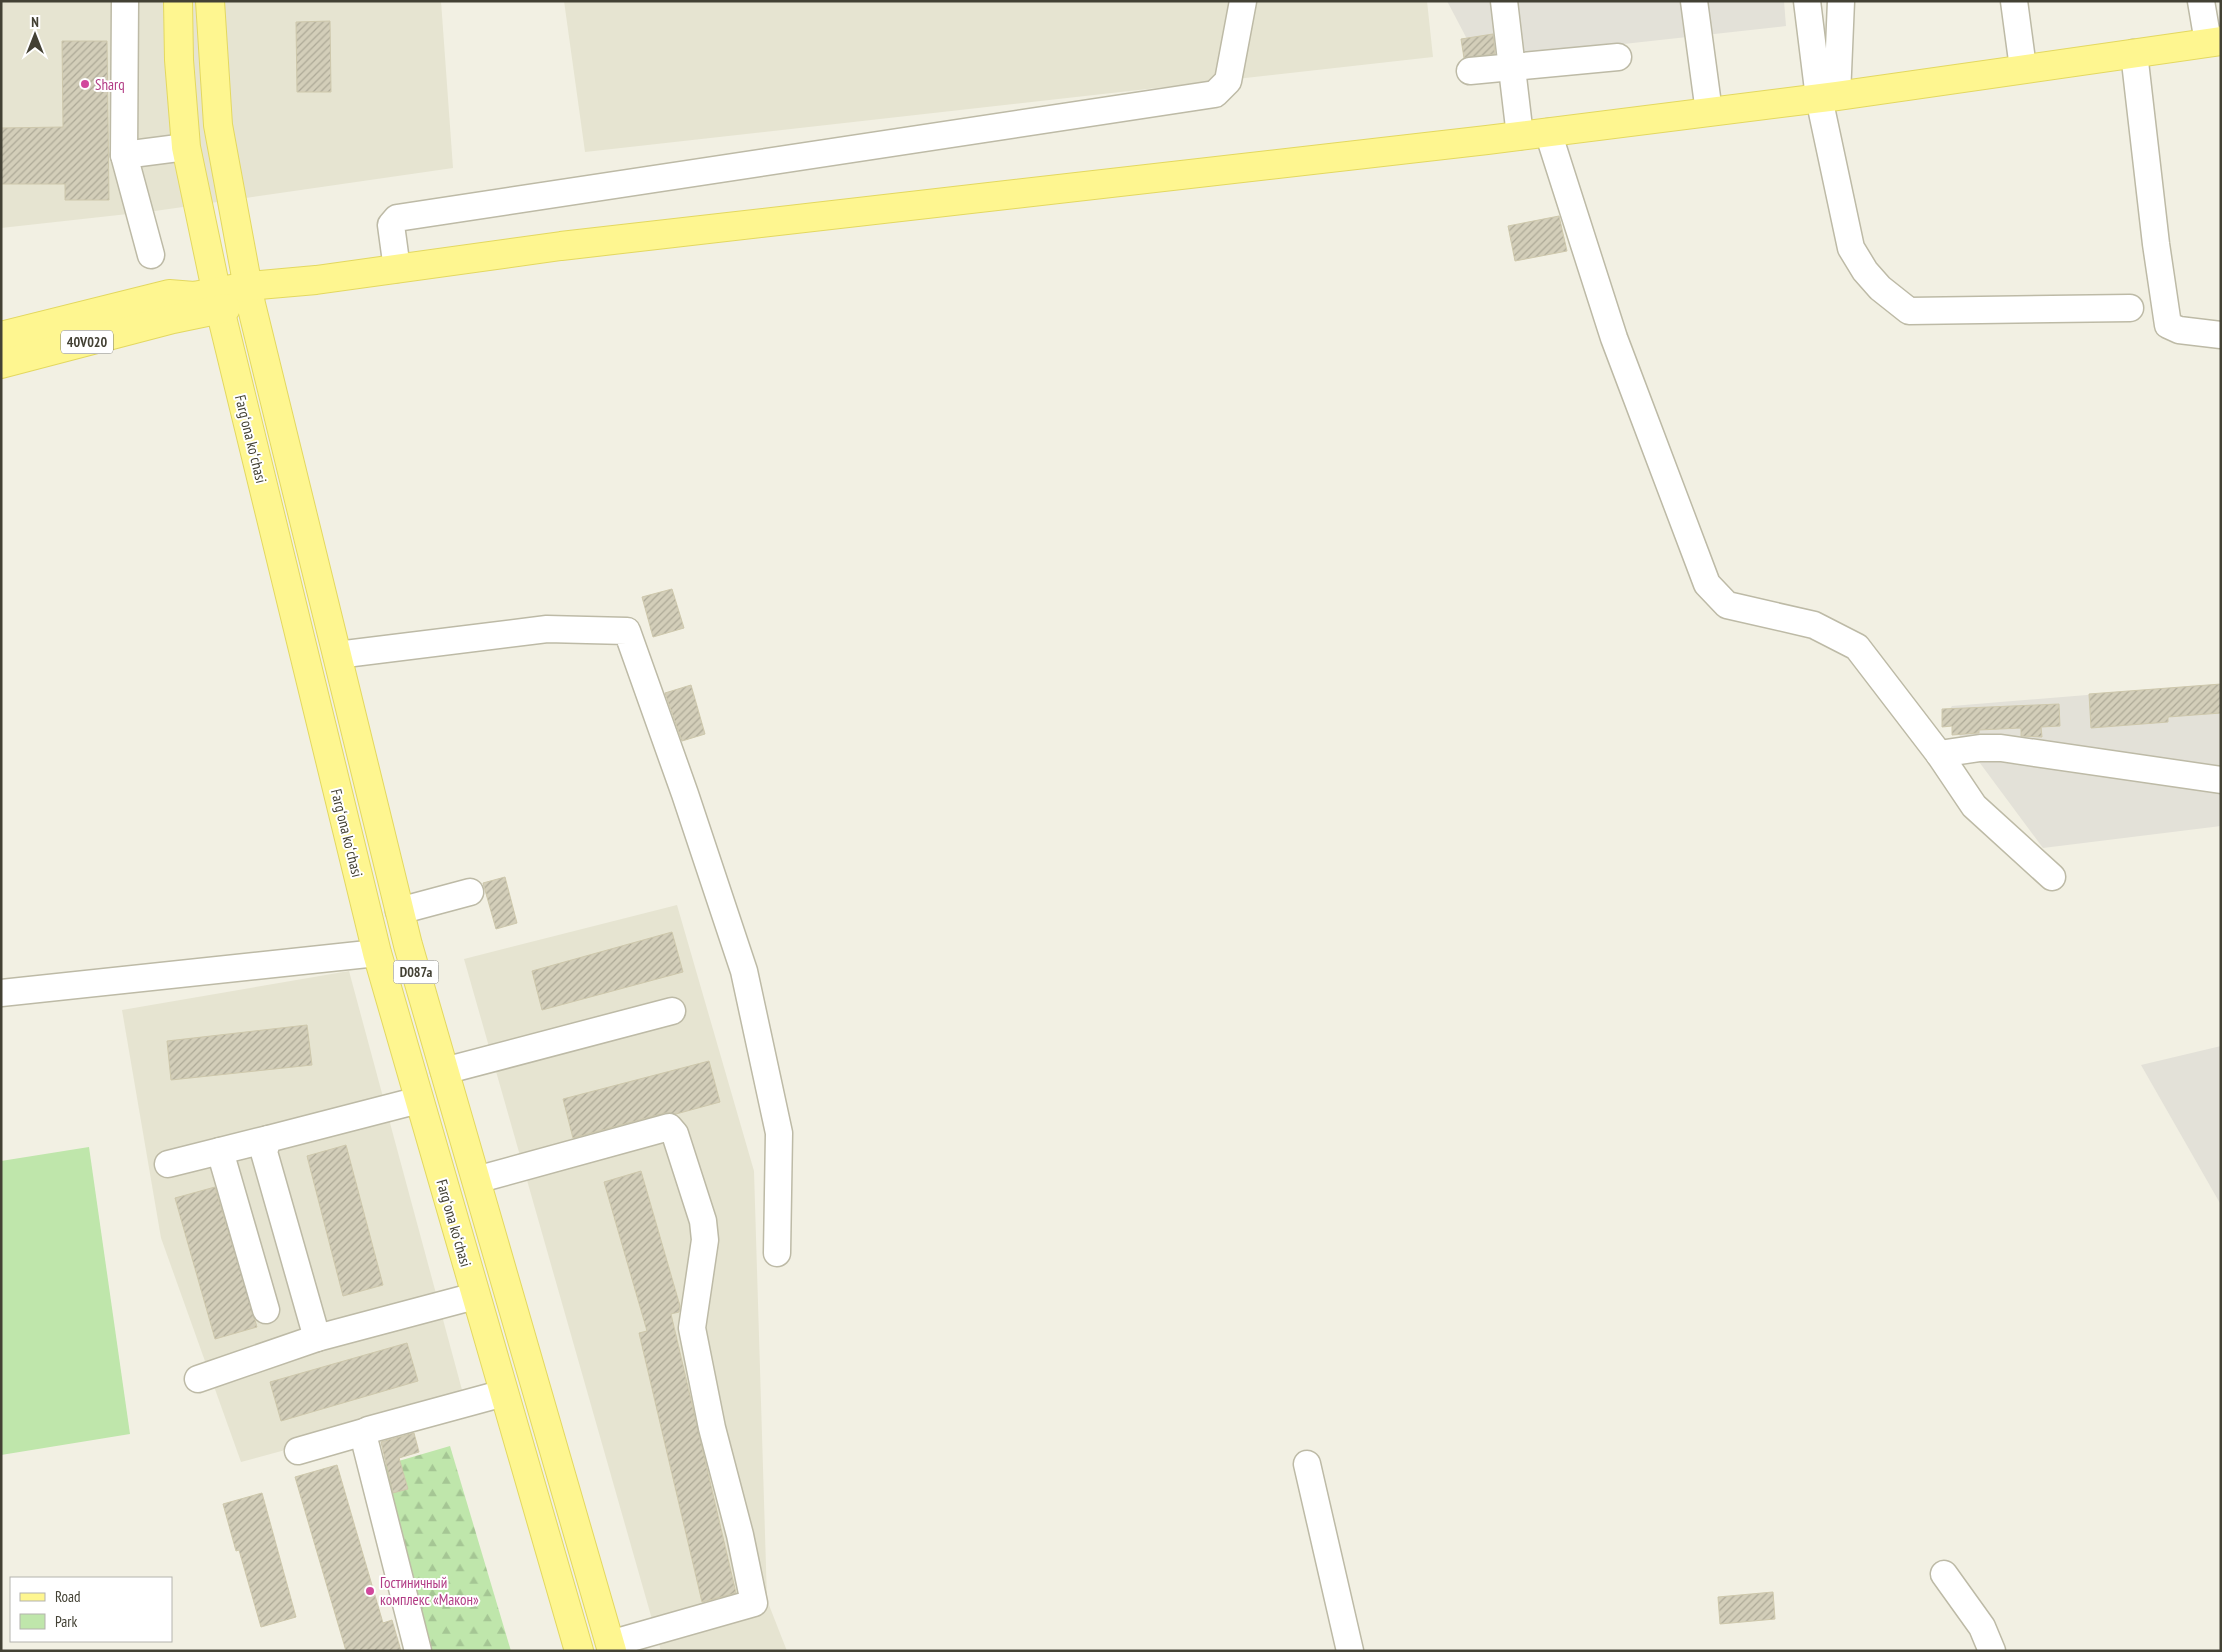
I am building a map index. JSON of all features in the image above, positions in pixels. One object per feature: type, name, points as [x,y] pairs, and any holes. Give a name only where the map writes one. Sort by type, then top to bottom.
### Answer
[{"type":"main road","name":"Fargʻona koʻchasi","points":[[178,1],[179,60],[186,148],[218,300],[377,953],[579,1651]]},
{"type":"main road","points":[[210,1],[218,125],[250,295],[316,280],[561,246],[1520,136],[1828,97],[2214,41]]},
{"type":"main road","name":"40V020","points":[[1,336],[169,294],[218,300]]},
{"type":"main road","name":"40V020","points":[[1,364],[218,300],[250,295]]},
{"type":"main road","name":"D087a","points":[[250,295],[399,910],[611,1648]]},
{"type":"street","points":[[125,1],[124,155],[151,255]]},
{"type":"street","points":[[397,269],[391,225],[397,218],[1215,94],[1228,81],[1242,1]]},
{"type":"street","points":[[1504,1],[1510,66],[1520,136]]},
{"type":"street","points":[[1694,1],[1710,112]]},
{"type":"street","points":[[1807,1],[1828,97],[1851,248],[1875,282],[1909,311],[2130,308]]},
{"type":"street","points":[[1828,97],[1841,1]]},
{"type":"street","points":[[2014,1],[2023,68]]},
{"type":"street","points":[[2201,1],[2214,41]]},
{"type":"street","points":[[2134,53],[2156,244],[2168,326],[2179,330],[2221,335]]},
{"type":"street","points":[[1470,71],[1618,56]]},
{"type":"street","points":[[1548,132],[1614,338],[1707,584],[1727,605],[1814,625],[1857,647],[1939,754],[1974,806],[2052,877]]},
{"type":"street","points":[[124,155],[186,148]]},
{"type":"street","points":[[337,655],[547,629],[626,631],[685,794],[744,971],[779,1133],[778,1253]]},
{"type":"street","points":[[1939,754],[1980,748],[2001,748],[2221,780]]},
{"type":"street","points":[[399,910],[470,892]]},
{"type":"street","points":[[1,993],[377,953]]},
{"type":"street","points":[[444,1071],[672,1012]]},
{"type":"street","points":[[168,1164],[420,1100]]},
{"type":"street","points":[[476,1180],[669,1127],[675,1134],[703,1221],[705,1240],[692,1328],[712,1428],[740,1535],[754,1603],[611,1648]]},
{"type":"street","points":[[268,1139],[264,1152],[317,1338]]},
{"type":"street","points":[[220,1151],[266,1310]]},
{"type":"street","points":[[198,1379],[317,1338],[475,1296]]},
{"type":"street","points":[[298,1451],[504,1393]]},
{"type":"street","points":[[364,1432],[363,1440],[418,1651]]},
{"type":"street","points":[[1306,1464],[1350,1651]]},
{"type":"street","points":[[1944,1574],[1982,1627],[1992,1651]]},
{"type":"shaded area","points":[[1,1],[441,1],[453,168],[155,211],[1,228]]},
{"type":"shaded area","points":[[564,1],[1427,1],[1433,57],[585,152]]},
{"type":"shaded area","points":[[1447,1],[1784,1],[1786,26],[1478,60]]},
{"type":"shaded area","points":[[2221,684],[2221,826],[2043,848],[1945,716],[1952,706]]},
{"type":"shaded area","points":[[677,905],[754,1171],[767,1600],[787,1651],[661,1651],[464,959]]},
{"type":"shaded area","points":[[349,971],[465,1401],[241,1462],[161,1238],[122,1010]]},
{"type":"shaded area","points":[[2221,1046],[2221,1205],[2141,1065]]},
{"type":"green space","points":[[89,1147],[130,1434],[1,1455],[1,1161]]},
{"type":"green space","points":[[450,1446],[511,1651],[432,1651],[378,1467]]},
{"type":"building","points":[[330,21],[331,92],[297,92],[296,22]]},
{"type":"building","points":[[1493,34],[1495,54],[1464,58],[1461,39]]},
{"type":"building","name":"Sharq","points":[[62,41],[107,41],[109,200],[65,200],[65,184],[1,184],[1,128],[63,127]]},
{"type":"building","points":[[1559,216],[1567,251],[1515,261],[1508,226]]},
{"type":"building","points":[[672,589],[684,628],[653,637],[642,597]]},
{"type":"building","points":[[2221,684],[2221,713],[2168,717],[2168,722],[2091,728],[2089,694]]},
{"type":"building","points":[[691,685],[705,734],[682,741],[665,693]]},
{"type":"building","points":[[2059,704],[2060,726],[2041,727],[2042,737],[2021,736],[2021,728],[1979,730],[1979,733],[1952,735],[1952,726],[1942,727],[1942,709]]},
{"type":"building","points":[[505,877],[517,923],[496,929],[483,883]]},
{"type":"building","points":[[672,932],[683,972],[542,1010],[532,971]]},
{"type":"building","points":[[307,1025],[312,1065],[171,1080],[167,1041]]},
{"type":"building","points":[[709,1061],[720,1102],[676,1114],[665,1113],[573,1138],[563,1099]]},
{"type":"building","points":[[346,1145],[383,1285],[343,1296],[307,1156]]},
{"type":"building","points":[[641,1171],[680,1306],[679,1312],[671,1314],[736,1593],[702,1602],[639,1333],[647,1331],[604,1182]]},
{"type":"building","points":[[215,1187],[257,1327],[215,1339],[175,1198]]},
{"type":"building","points":[[407,1343],[418,1381],[281,1421],[270,1382]]},
{"type":"building","points":[[414,1433],[419,1452],[399,1458],[408,1489],[393,1493],[381,1442]]},
{"type":"building","points":[[337,1465],[383,1623],[392,1620],[401,1651],[346,1651],[295,1477]]},
{"type":"building","points":[[262,1493],[296,1617],[261,1627],[239,1550],[236,1551],[223,1504]]},
{"type":"building","points":[[1773,1592],[1775,1619],[1720,1624],[1718,1597]]},
{"type":"place","name":"Sharq","points":[[85,84]]},
{"type":"place","name":"Гостиничный комплекс «Макон»","points":[[370,1591]]}]
